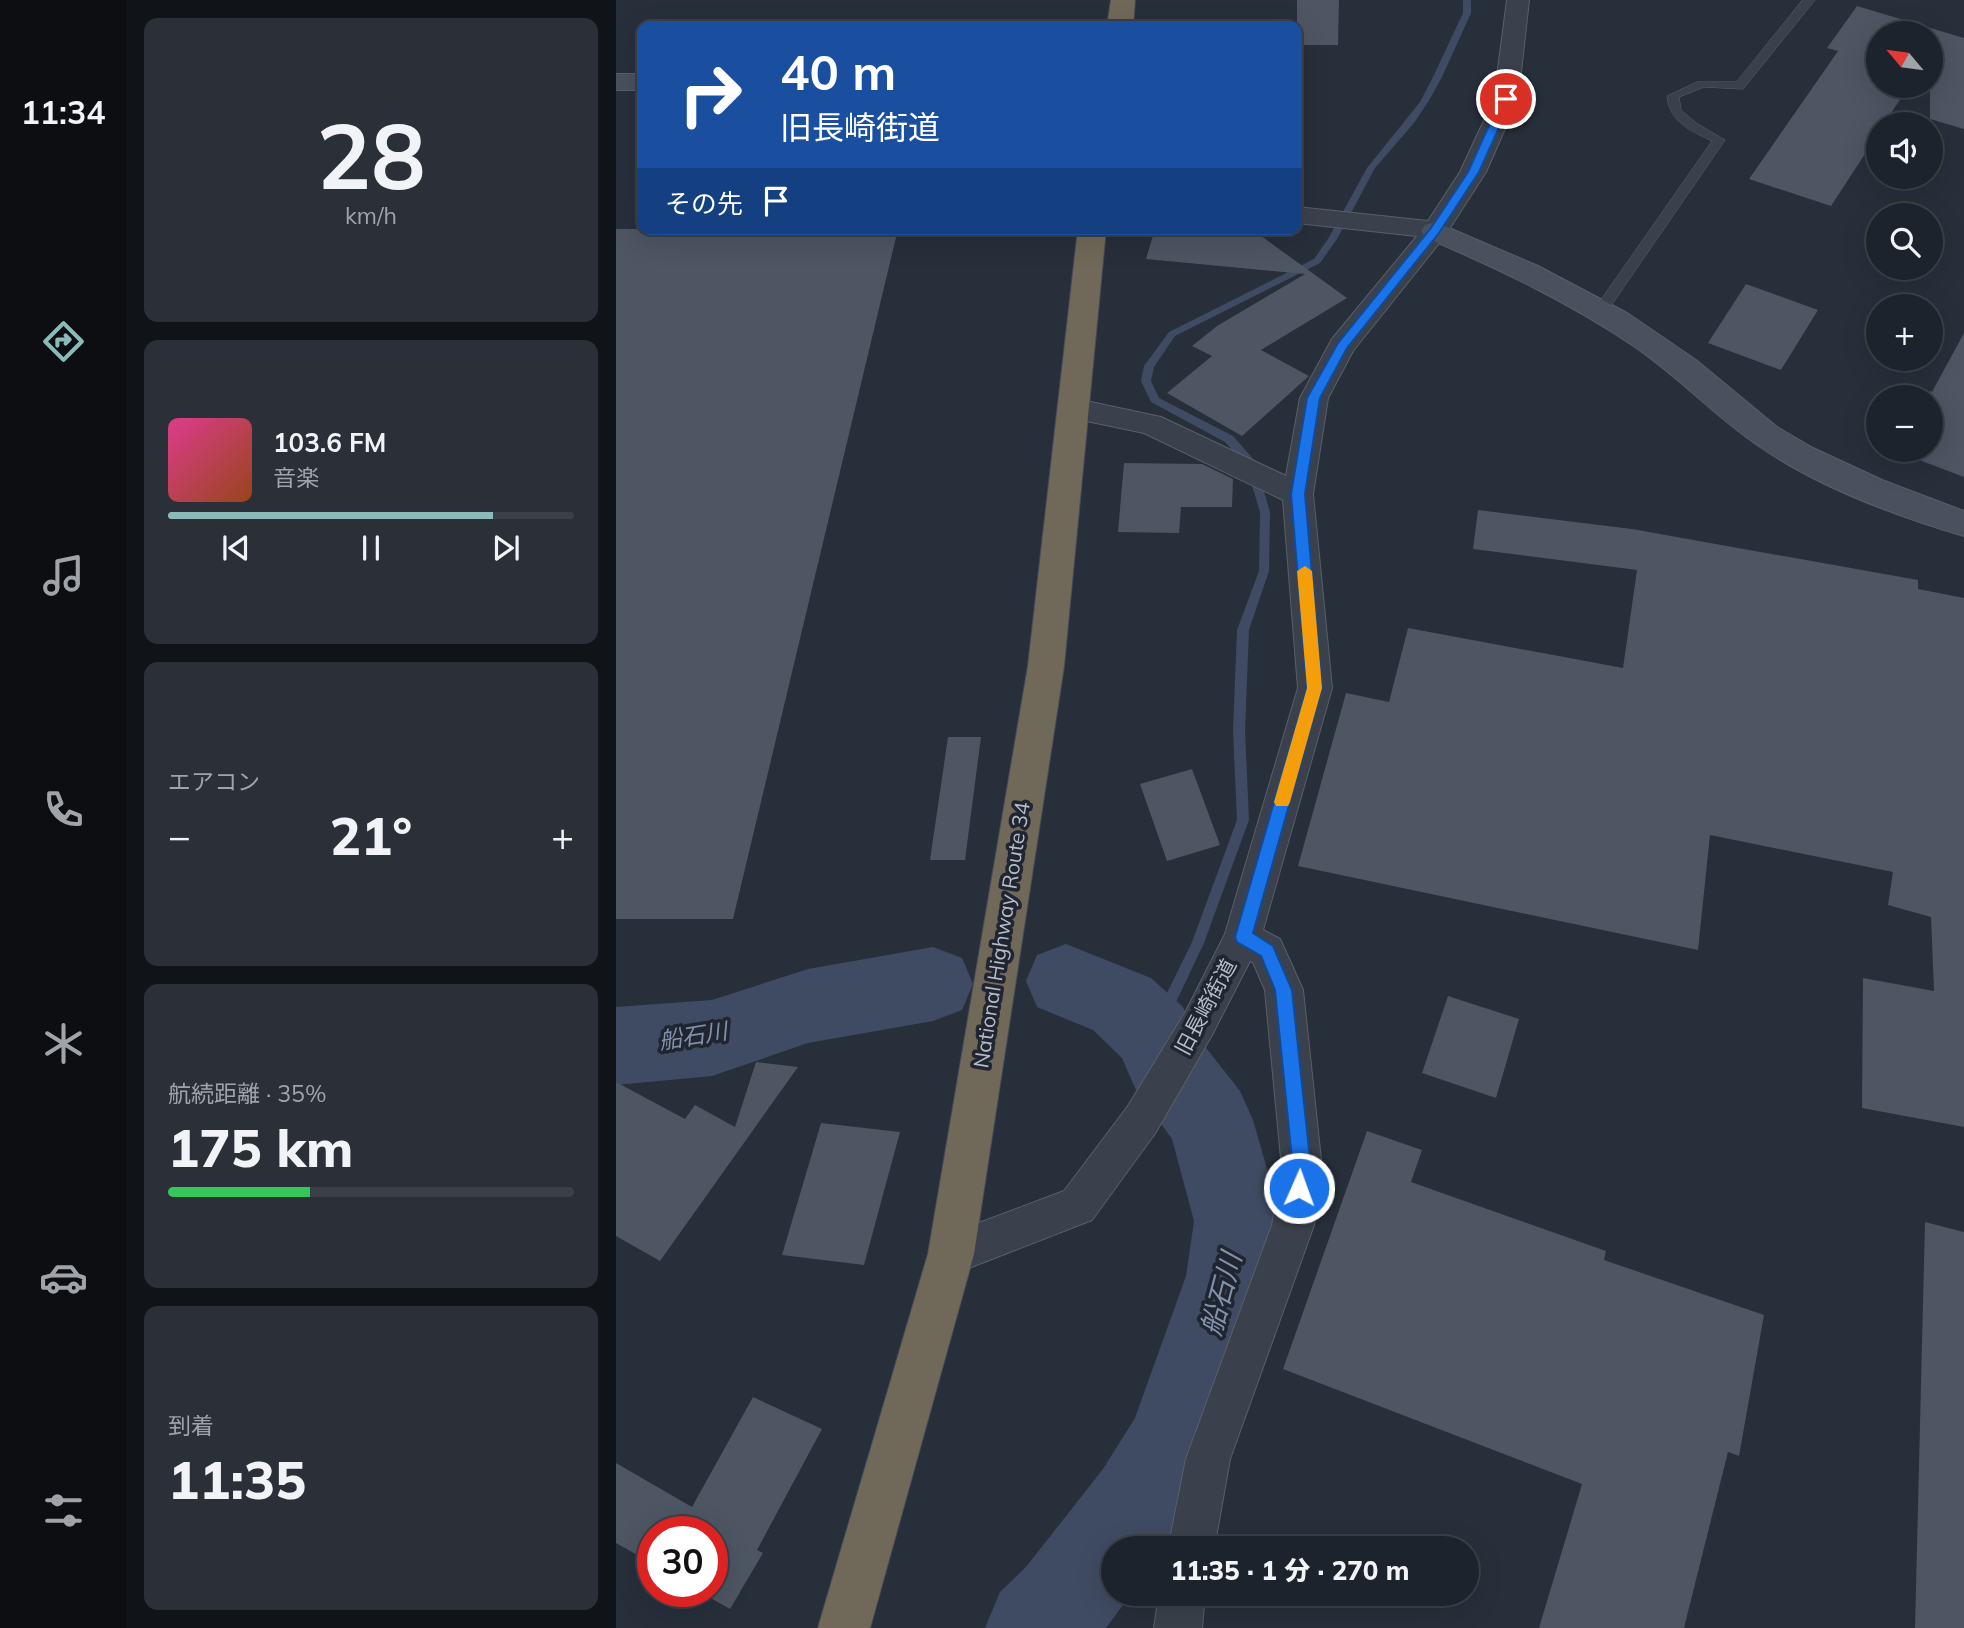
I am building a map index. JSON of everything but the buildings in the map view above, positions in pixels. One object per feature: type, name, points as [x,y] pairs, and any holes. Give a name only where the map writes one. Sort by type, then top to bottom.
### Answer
[{"type":"highway","points":[[1121,21],[1123,0]]},
{"type":"highway","name":"National Highway Route 34","points":[[844,1628],[951,1254],[1046,666],[1090,235]]},
{"type":"street","name":"旧長崎街道","points":[[951,1254],[1078,1206],[1142,1119],[1199,1023],[1243,937],[1315,688],[1298,494],[1314,398],[1342,346],[1435,231],[1473,172],[1506,99],[1518,0]]},
{"type":"street","points":[[616,82],[637,82]]},
{"type":"street","points":[[1309,217],[1435,231],[1523,268],[1601,310],[1672,357],[1778,444],[1877,492],[1964,524]]},
{"type":"street","points":[[1072,408],[1151,424],[1298,494]]},
{"type":"street","points":[[1193,1536],[1208,1459],[1293,1225],[1302,1169],[1284,990],[1267,951],[1243,937]]},
{"type":"street","points":[[1178,1628],[1181,1606]]},
{"type":"lane","points":[[1601,310],[1719,139],[1692,126],[1675,111],[1673,96],[1693,85],[1715,83],[1739,86],[1809,0]]},
{"type":"waterway","points":[[1154,1034],[1198,943],[1243,820],[1239,731],[1243,630],[1264,571],[1265,512],[1251,464],[1229,439],[1155,400],[1146,381],[1149,366],[1172,334],[1317,261],[1371,168],[1411,121],[1431,90],[1467,13],[1467,0]]},
{"type":"waterway","name":"船石川","points":[[1036,1628],[1062,1603],[1138,1504],[1174,1444],[1231,1276],[1238,1221],[1210,1120],[1164,1060],[1154,1034],[1122,1004],[1066,981]]},
{"type":"waterway","name":"船石川","points":[[616,1046],[712,1038],[808,1006],[933,984]]},
{"type":"slow traffic","points":[[1282,802],[1315,688],[1305,571]]},
{"type":"route","points":[[1299,1188],[1302,1169],[1284,990],[1267,951],[1243,937],[1315,688],[1298,494],[1314,398],[1342,346],[1435,231],[1473,172],[1506,99]]}]
